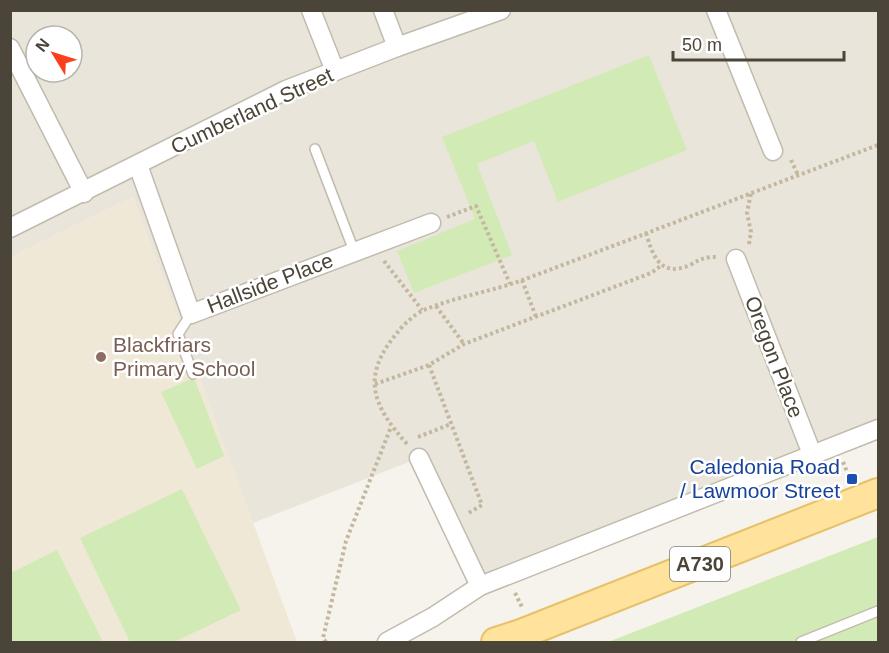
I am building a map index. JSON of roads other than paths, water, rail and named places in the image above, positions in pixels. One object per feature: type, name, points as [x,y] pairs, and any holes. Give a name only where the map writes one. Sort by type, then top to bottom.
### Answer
[{"type":"main road","name":"A730","points":[[517,638],[868,497]]},
{"type":"street","points":[[311,10],[335,71]]},
{"type":"street","points":[[383,10],[397,47]]},
{"type":"street","name":"Cumberland Street","points":[[10,228],[286,90],[501,10]]},
{"type":"street","points":[[716,10],[774,151]]},
{"type":"street","points":[[10,48],[84,193]]},
{"type":"street","name":"Hallside Place","points":[[138,165],[191,314],[430,223]]},
{"type":"street","name":"Oregon Place","points":[[736,259],[812,454]]},
{"type":"street","points":[[387,642],[433,617],[480,586],[879,429]]},
{"type":"street","points":[[419,458],[480,586]]},
{"type":"lane","points":[[315,149],[362,248]]},
{"type":"lane","points":[[191,314],[178,334],[193,374]]},
{"type":"lane","points":[[801,642],[879,611]]},
{"type":"place","name":"Blackfriars Primary School","points":[[101,357]]},
{"type":"place","name":"Caledonia Road / Lawmoor Street","points":[[852,479]]}]
